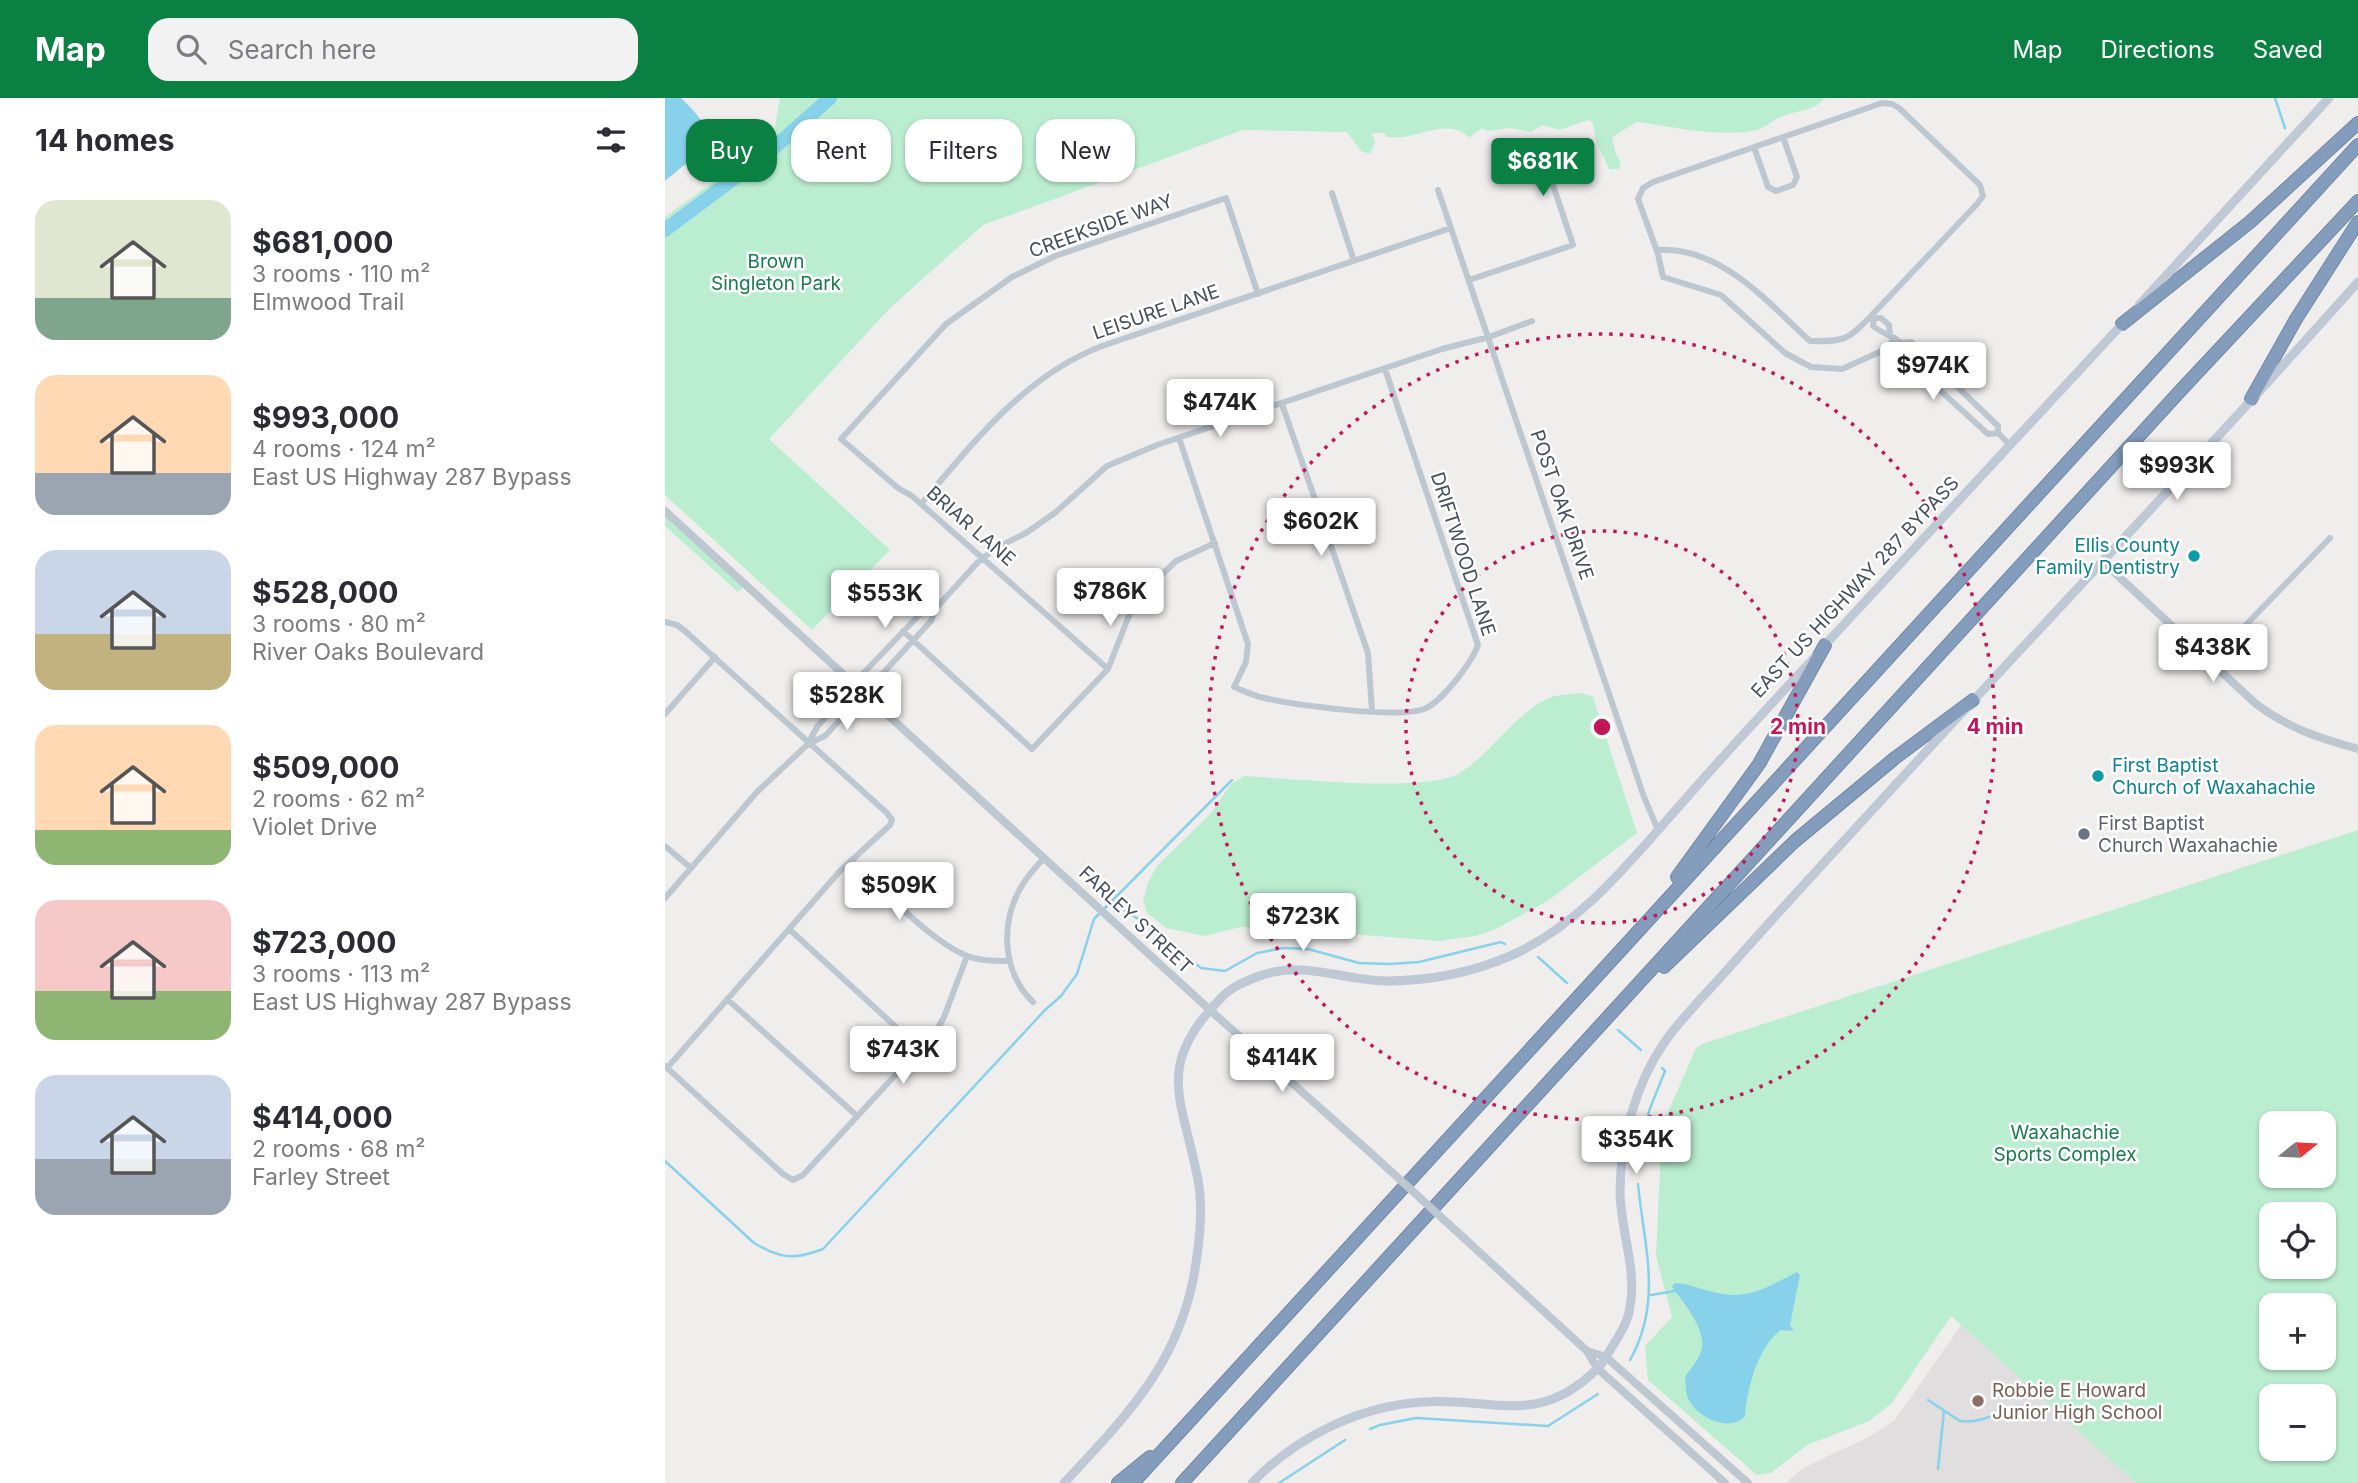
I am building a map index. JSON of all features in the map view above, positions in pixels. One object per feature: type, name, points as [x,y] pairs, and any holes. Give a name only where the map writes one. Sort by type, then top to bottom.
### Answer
[{"type":"highway","points":[[2122,324],[2250,222],[2358,123]]},
{"type":"highway","points":[[1133,1483],[2358,145]]},
{"type":"highway","points":[[1182,1483],[2181,390],[2358,201]]},
{"type":"highway","points":[[2251,399],[2295,319],[2358,222]]},
{"type":"highway","points":[[1638,931],[1759,764],[1825,645]]},
{"type":"highway","points":[[1635,987],[1655,975],[1805,832],[1912,745],[1973,700]]},
{"type":"highway","points":[[1191,1483],[1246,1421],[1253,1405]]},
{"type":"highway","points":[[1118,1483],[1145,1459],[1163,1450]]},
{"type":"main road","name":"EAST US HIGHWAY 287 BYPASS","points":[[1064,1483],[1146,1391],[1179,1330],[1197,1262],[1201,1200],[1178,1096],[1177,1073],[1189,1038],[1223,995],[1237,985],[1285,968],[1387,981],[1459,973],[1511,956],[1558,928],[1583,908],[1627,865],[1825,645],[2329,98]]},
{"type":"main road","points":[[1252,1483],[1308,1437],[1352,1418],[1418,1402],[1437,1401],[1503,1407],[1541,1403],[1561,1395],[1597,1368],[1625,1325],[1631,1305],[1629,1262],[1620,1197],[1623,1150],[1639,1092],[1663,1044],[1763,929],[2358,282]]},
{"type":"street","points":[[1657,250],[1674,249],[1702,257],[1731,271],[1811,341],[1833,341],[1852,336],[1983,195],[1980,185],[1892,104],[1882,103],[1653,182],[1643,188],[1638,199],[1657,250],[1663,277],[1721,295],[1785,353],[1811,367],[1842,369],[1884,350],[1896,338]]},
{"type":"street","points":[[1754,147],[1768,187],[1776,191],[1793,185],[1797,177],[1783,136]]},
{"type":"street","points":[[1469,280],[1573,245],[1539,143]]},
{"type":"street","name":"POST OAK DRIVE","points":[[1439,190],[1640,785],[1658,830]]},
{"type":"street","points":[[1332,193],[1354,261]]},
{"type":"street","name":"CREEKSIDE WAY","points":[[841,439],[946,324],[1013,277],[1055,256],[1226,198],[1258,294]]},
{"type":"street","name":"LEISURE LANE","points":[[921,504],[1004,410],[1024,391],[1066,362],[1102,346],[1451,229]]},
{"type":"street","points":[[1872,317],[1873,326],[1881,333],[1911,342],[1998,426],[1998,433],[2010,445]]},
{"type":"street","points":[[808,744],[825,736],[931,621],[936,608],[983,557],[1056,512],[1107,466],[1179,438],[1532,321]]},
{"type":"street","points":[[1896,338],[1899,353],[1988,434],[1998,433]]},
{"type":"street","name":"DRIFTWOOD LANE","points":[[1215,543],[1248,644],[1246,662],[1234,687],[1274,700],[1330,708],[1405,712],[1430,706],[1467,667],[1478,645],[1385,369]]},
{"type":"street","points":[[1282,404],[1368,653],[1372,710]]},
{"type":"street","points":[[903,631],[1032,749],[1108,669],[1130,613],[1145,591],[1176,561],[1215,543],[1179,438]]},
{"type":"street","name":"BRIAR LANE","points":[[841,439],[983,557],[1108,669]]},
{"type":"street","name":"FARLEY STREET","points":[[665,511],[1587,1351]]},
{"type":"street","points":[[2210,662],[2330,538]]},
{"type":"street","points":[[2102,561],[2256,704],[2277,720],[2302,733],[2358,750]]},
{"type":"street","points":[[665,898],[757,793],[808,744],[817,727],[854,683],[922,612],[936,608]]},
{"type":"street","points":[[665,622],[677,625],[715,657],[891,820],[890,825],[851,861],[666,1067],[783,1174],[793,1180],[803,1175],[920,1049],[944,1017],[967,956]]},
{"type":"street","points":[[665,714],[715,657]]},
{"type":"street","points":[[665,846],[691,868]]},
{"type":"street","points":[[1033,1002],[1018,982],[1009,961],[1008,920],[1023,884],[1044,858]]},
{"type":"street","points":[[851,861],[941,942],[967,956],[1009,961]]},
{"type":"street","points":[[789,929],[920,1049]]},
{"type":"street","points":[[727,999],[856,1115]]},
{"type":"street","points":[[1587,1351],[1606,1357],[1748,1483]]},
{"type":"street","points":[[1587,1351],[1597,1368],[1725,1483]]},
{"type":"shaded area","name":"Robbie E Howard Junior High School","points":[[1961,1325],[2136,1483],[1786,1483],[1817,1461],[1867,1438],[1895,1420]]},
{"type":"green space","name":"Brown Singleton Park","points":[[780,98],[1825,98],[1821,103],[1778,118],[1757,130],[1743,132],[1697,131],[1637,122],[1612,137],[1621,162],[1619,169],[1609,169],[1596,141],[1593,123],[1589,120],[1559,130],[1543,125],[1531,132],[1510,128],[1488,131],[1482,128],[1469,138],[1454,129],[1438,129],[1400,137],[1372,133],[1375,142],[1370,154],[1361,151],[1347,132],[1243,130],[1135,169],[1135,119],[1036,119],[1036,182],[1101,182],[983,225],[890,308],[769,439],[890,550],[812,630],[665,495],[665,217],[713,182],[777,182],[776,119]]},
{"type":"green space","points":[[665,515],[743,588],[738,592],[665,526]]},
{"type":"green space","points":[[1581,693],[1593,697],[1637,833],[1549,900],[1494,930],[1440,941],[1262,927],[1241,927],[1204,936],[1166,928],[1147,913],[1143,901],[1148,882],[1157,866],[1212,812],[1230,785],[1244,776],[1387,784],[1441,780],[1470,766],[1536,705],[1553,697]]},
{"type":"green space","name":"Waxahachie Sports Complex","points":[[2358,830],[2358,1483],[2136,1483],[1951,1316],[1892,1403],[1869,1421],[1807,1445],[1771,1473],[1757,1475],[1648,1380],[1645,1346],[1672,1317],[1656,1256],[1662,1126],[1696,1048]]},
{"type":"water","points":[[665,98],[681,98],[700,119],[686,119],[686,163],[665,181]]},
{"type":"water","points":[[1797,1272],[1800,1275],[1790,1325],[1794,1331],[1781,1330],[1766,1346],[1751,1381],[1745,1416],[1739,1421],[1723,1423],[1699,1412],[1688,1397],[1685,1377],[1701,1351],[1702,1340],[1692,1316],[1672,1287],[1675,1283],[1718,1293],[1743,1294],[1762,1289]]},
{"type":"waterway","points":[[665,230],[768,153],[830,98]]},
{"type":"waterway","points":[[2275,98],[2285,128]]},
{"type":"waterway","points":[[665,1161],[754,1243],[788,1256],[804,1255],[823,1249],[1061,996],[1077,974],[1094,919],[1232,780]]},
{"type":"waterway","points":[[1110,901],[1143,922],[1201,968],[1225,971],[1257,953],[1284,948],[1308,949],[1359,963],[1390,964],[1419,962],[1501,942],[1505,944]]},
{"type":"waterway","points":[[1538,957],[1567,983]]},
{"type":"waterway","points":[[1618,1030],[1641,1050]]},
{"type":"waterway","points":[[1638,1164],[1649,1111],[1665,1071],[1662,1068]]},
{"type":"waterway","points":[[1630,1360],[1640,1338],[1649,1295],[1647,1252],[1638,1184]]},
{"type":"waterway","points":[[1651,1295],[1675,1291]]},
{"type":"waterway","points":[[1370,1429],[1416,1418],[1548,1426],[1598,1394]]},
{"type":"waterway","points":[[1928,1400],[1960,1421],[1982,1419],[2018,1406]]},
{"type":"waterway","points":[[1938,1469],[1944,1411]]},
{"type":"waterway","points":[[1279,1483],[1345,1440]]},
{"type":"place","name":"Ellis County Family Dentistry","points":[[2194,556]]},
{"type":"place","name":"First Baptist Church of Waxahachie","points":[[2098,776]]},
{"type":"place","name":"First Baptist Church Waxahachie","points":[[2084,834]]},
{"type":"place","name":"Robbie E Howard Junior High School","points":[[1978,1401]]}]
